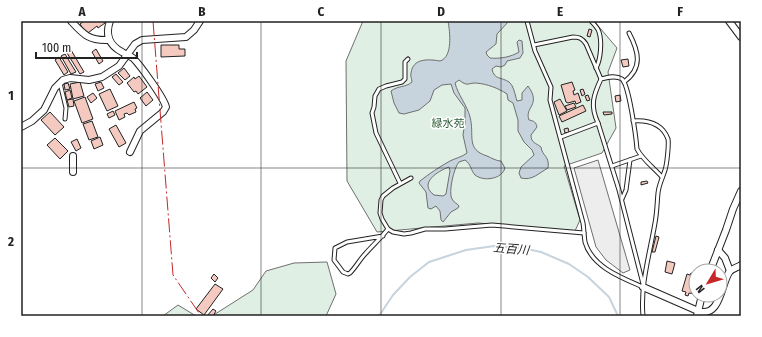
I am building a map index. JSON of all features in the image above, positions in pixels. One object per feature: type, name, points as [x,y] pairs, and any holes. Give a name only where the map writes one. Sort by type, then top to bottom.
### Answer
[{"type":"street","points":[[71,21],[84,35],[91,39],[109,40]]},
{"type":"street","points":[[110,21],[108,31],[109,40],[117,49],[133,58],[161,95],[166,107],[163,112],[140,131],[130,152]]},
{"type":"street","points":[[21,127],[32,121],[44,110],[55,88],[65,78],[89,80],[102,77],[119,66],[135,44],[142,40],[186,37],[194,30],[200,21]]},
{"type":"street","points":[[729,21],[741,36]]},
{"type":"street","points":[[73,156],[73,172]]},
{"type":"street","points":[[713,263],[741,191]]},
{"type":"street","points":[[718,250],[725,258],[730,271]]},
{"type":"street","points":[[644,287],[698,314],[703,313],[714,306],[719,300],[730,271],[741,265]]},
{"type":"street","points":[[698,314],[700,303]]},
{"type":"lane","points":[[527,21],[535,51],[551,88],[550,100],[583,223],[586,242],[591,254],[600,265],[625,279],[644,287]]},
{"type":"lane","points":[[592,21],[599,30],[600,34],[600,57],[596,68]]},
{"type":"lane","points":[[624,82],[635,70],[638,58],[636,48],[629,33]]},
{"type":"lane","points":[[534,45],[573,37],[583,39],[586,44],[601,79],[593,99],[593,113],[598,123],[622,199],[644,287]]},
{"type":"lane","points":[[400,183],[376,133],[372,113],[375,96],[379,88],[402,82],[405,79],[405,62],[408,59]]},
{"type":"lane","points":[[601,79],[616,77],[624,82],[633,121],[637,149],[641,156],[662,177]]},
{"type":"lane","points":[[60,82],[66,108],[65,119]]},
{"type":"lane","points":[[633,121],[651,122],[661,129],[668,140],[666,169],[658,192],[656,222],[649,249],[642,306],[643,316]]},
{"type":"lane","points":[[561,137],[598,123]]},
{"type":"lane","points":[[612,166],[641,156]]},
{"type":"lane","points":[[622,199],[626,190],[630,160]]},
{"type":"lane","points":[[411,178],[400,183],[383,196],[381,200],[380,213],[382,219],[388,229],[393,232],[404,234],[424,229],[492,226],[584,233]]},
{"type":"lane","points":[[383,236],[353,241],[335,248],[334,260],[343,272],[348,274],[350,273],[367,251],[383,236],[388,229]]},
{"type":"green space","name":"緑水苑","points":[[363,21],[594,21],[617,48],[608,72],[616,128],[602,153],[564,166],[580,220],[575,231],[478,223],[377,232],[347,181],[346,61]]},
{"type":"green space","points":[[327,262],[336,294],[326,316],[212,316],[253,290],[266,271],[294,263]]},
{"type":"green space","points":[[178,305],[196,316],[163,316]]},
{"type":"shaded area","points":[[448,21],[509,21],[497,34],[496,44],[486,52],[490,58],[501,58],[516,54],[519,52],[517,42],[519,40],[522,41],[523,53],[520,58],[507,61],[505,65],[501,67],[496,66],[492,69],[496,77],[506,80],[511,84],[517,101],[522,100],[522,93],[528,86],[532,92],[533,102],[528,116],[529,120],[534,122],[537,127],[531,135],[531,138],[541,147],[548,161],[548,168],[535,176],[525,179],[521,178],[519,173],[521,167],[534,155],[518,131],[518,120],[513,103],[508,100],[507,94],[496,88],[476,83],[466,84],[459,80],[455,83],[470,117],[473,145],[480,153],[501,161],[505,168],[497,177],[488,179],[475,175],[469,163],[465,160],[459,162],[451,186],[451,196],[459,206],[451,212],[443,222],[441,220],[440,211],[436,206],[431,209],[428,208],[426,192],[419,183],[423,178],[450,161],[467,153],[463,135],[465,108],[454,93],[451,84],[442,85],[434,90],[430,101],[419,110],[404,114],[399,113],[394,103],[391,91],[412,82],[412,68],[418,62],[426,60],[440,61],[444,59],[447,55],[450,44]],"holes":[[[449,167],[450,171],[446,194],[443,196],[434,195],[428,186],[431,178],[435,174]]]},
{"type":"shaded area","points":[[598,160],[630,270],[623,273],[606,260],[596,247],[574,168]]},
{"type":"building","points":[[84,21],[104,21],[105,23],[98,28],[97,26],[88,33],[86,31],[85,32],[80,24]]},
{"type":"building","points":[[589,29],[592,30],[590,37],[587,36]]},
{"type":"building","points":[[161,45],[179,45],[179,49],[185,49],[185,56],[161,57]]},
{"type":"building","points":[[96,49],[103,61],[99,64],[92,52]]},
{"type":"building","points":[[71,50],[84,72],[80,74],[67,53]]},
{"type":"building","points":[[65,54],[76,72],[71,74],[61,56]]},
{"type":"building","points":[[59,57],[68,72],[64,75],[55,60]]},
{"type":"building","points":[[628,59],[629,66],[623,67],[621,60]]},
{"type":"building","points":[[124,68],[130,76],[125,80],[118,73]]},
{"type":"building","points":[[116,74],[123,82],[119,85],[112,77]]},
{"type":"building","points":[[139,76],[147,87],[138,94],[136,91],[134,92],[127,83],[134,77],[135,79]]},
{"type":"building","points":[[80,82],[84,96],[73,99],[70,84]]},
{"type":"building","points":[[101,82],[104,88],[98,91],[95,84]]},
{"type":"building","points":[[572,82],[575,90],[573,91],[574,95],[578,93],[581,102],[576,104],[575,101],[568,103],[566,102],[561,85]]},
{"type":"building","points":[[68,83],[70,89],[65,90],[64,84]]},
{"type":"building","points":[[110,89],[118,106],[107,111],[99,94]]},
{"type":"building","points":[[583,89],[585,94],[582,96],[580,90]]},
{"type":"building","points":[[70,90],[72,98],[67,100],[65,92]]},
{"type":"building","points":[[147,92],[153,100],[146,106],[140,98]]},
{"type":"building","points":[[93,93],[97,98],[91,103],[87,97]]},
{"type":"building","points":[[588,95],[590,100],[587,101],[585,96]]},
{"type":"building","points":[[620,95],[621,101],[616,102],[615,96]]},
{"type":"building","points":[[85,97],[93,119],[82,123],[74,101]]},
{"type":"building","points":[[73,99],[74,106],[69,107],[67,100]]},
{"type":"building","points":[[560,99],[567,111],[559,115],[554,102]]},
{"type":"building","points":[[134,102],[137,108],[135,109],[136,112],[129,115],[127,113],[124,114],[125,117],[119,120],[115,111]]},
{"type":"building","points":[[574,103],[576,107],[567,110],[565,106]]},
{"type":"building","points":[[583,105],[586,111],[562,122],[559,116]]},
{"type":"building","points":[[113,111],[115,115],[109,118],[107,114]]},
{"type":"building","points":[[50,112],[64,127],[55,135],[41,120]]},
{"type":"building","points":[[603,112],[612,112],[612,114],[604,115]]},
{"type":"building","points":[[92,121],[98,137],[89,140],[83,124]]},
{"type":"building","points":[[116,125],[126,143],[119,147],[109,129]]},
{"type":"building","points":[[568,128],[569,132],[565,133],[564,129]]},
{"type":"building","points":[[100,137],[103,145],[94,149],[91,141]]},
{"type":"building","points":[[55,138],[68,151],[60,159],[47,145]]},
{"type":"building","points":[[77,139],[81,148],[76,151],[71,142]]},
{"type":"building","points":[[647,181],[648,183],[641,185],[641,182]]},
{"type":"building","points":[[656,236],[659,237],[655,252],[652,252]]},
{"type":"building","points":[[667,261],[675,263],[672,274],[665,272]]},
{"type":"building","points":[[214,274],[218,278],[215,282],[211,278]]},
{"type":"building","points":[[687,274],[688,296],[685,295],[686,292],[682,291]]},
{"type":"building","points":[[215,284],[223,289],[204,315],[196,309]]},
{"type":"building","points":[[213,309],[216,311],[213,316],[207,316]]},
{"type":"waterway","name":"五百川","points":[[379,316],[393,295],[410,277],[429,262],[466,250],[494,246],[522,248],[541,252],[569,264],[588,277],[609,297],[618,316]]},
{"type":"power","points":[[153,21],[173,275],[201,316]]}]
